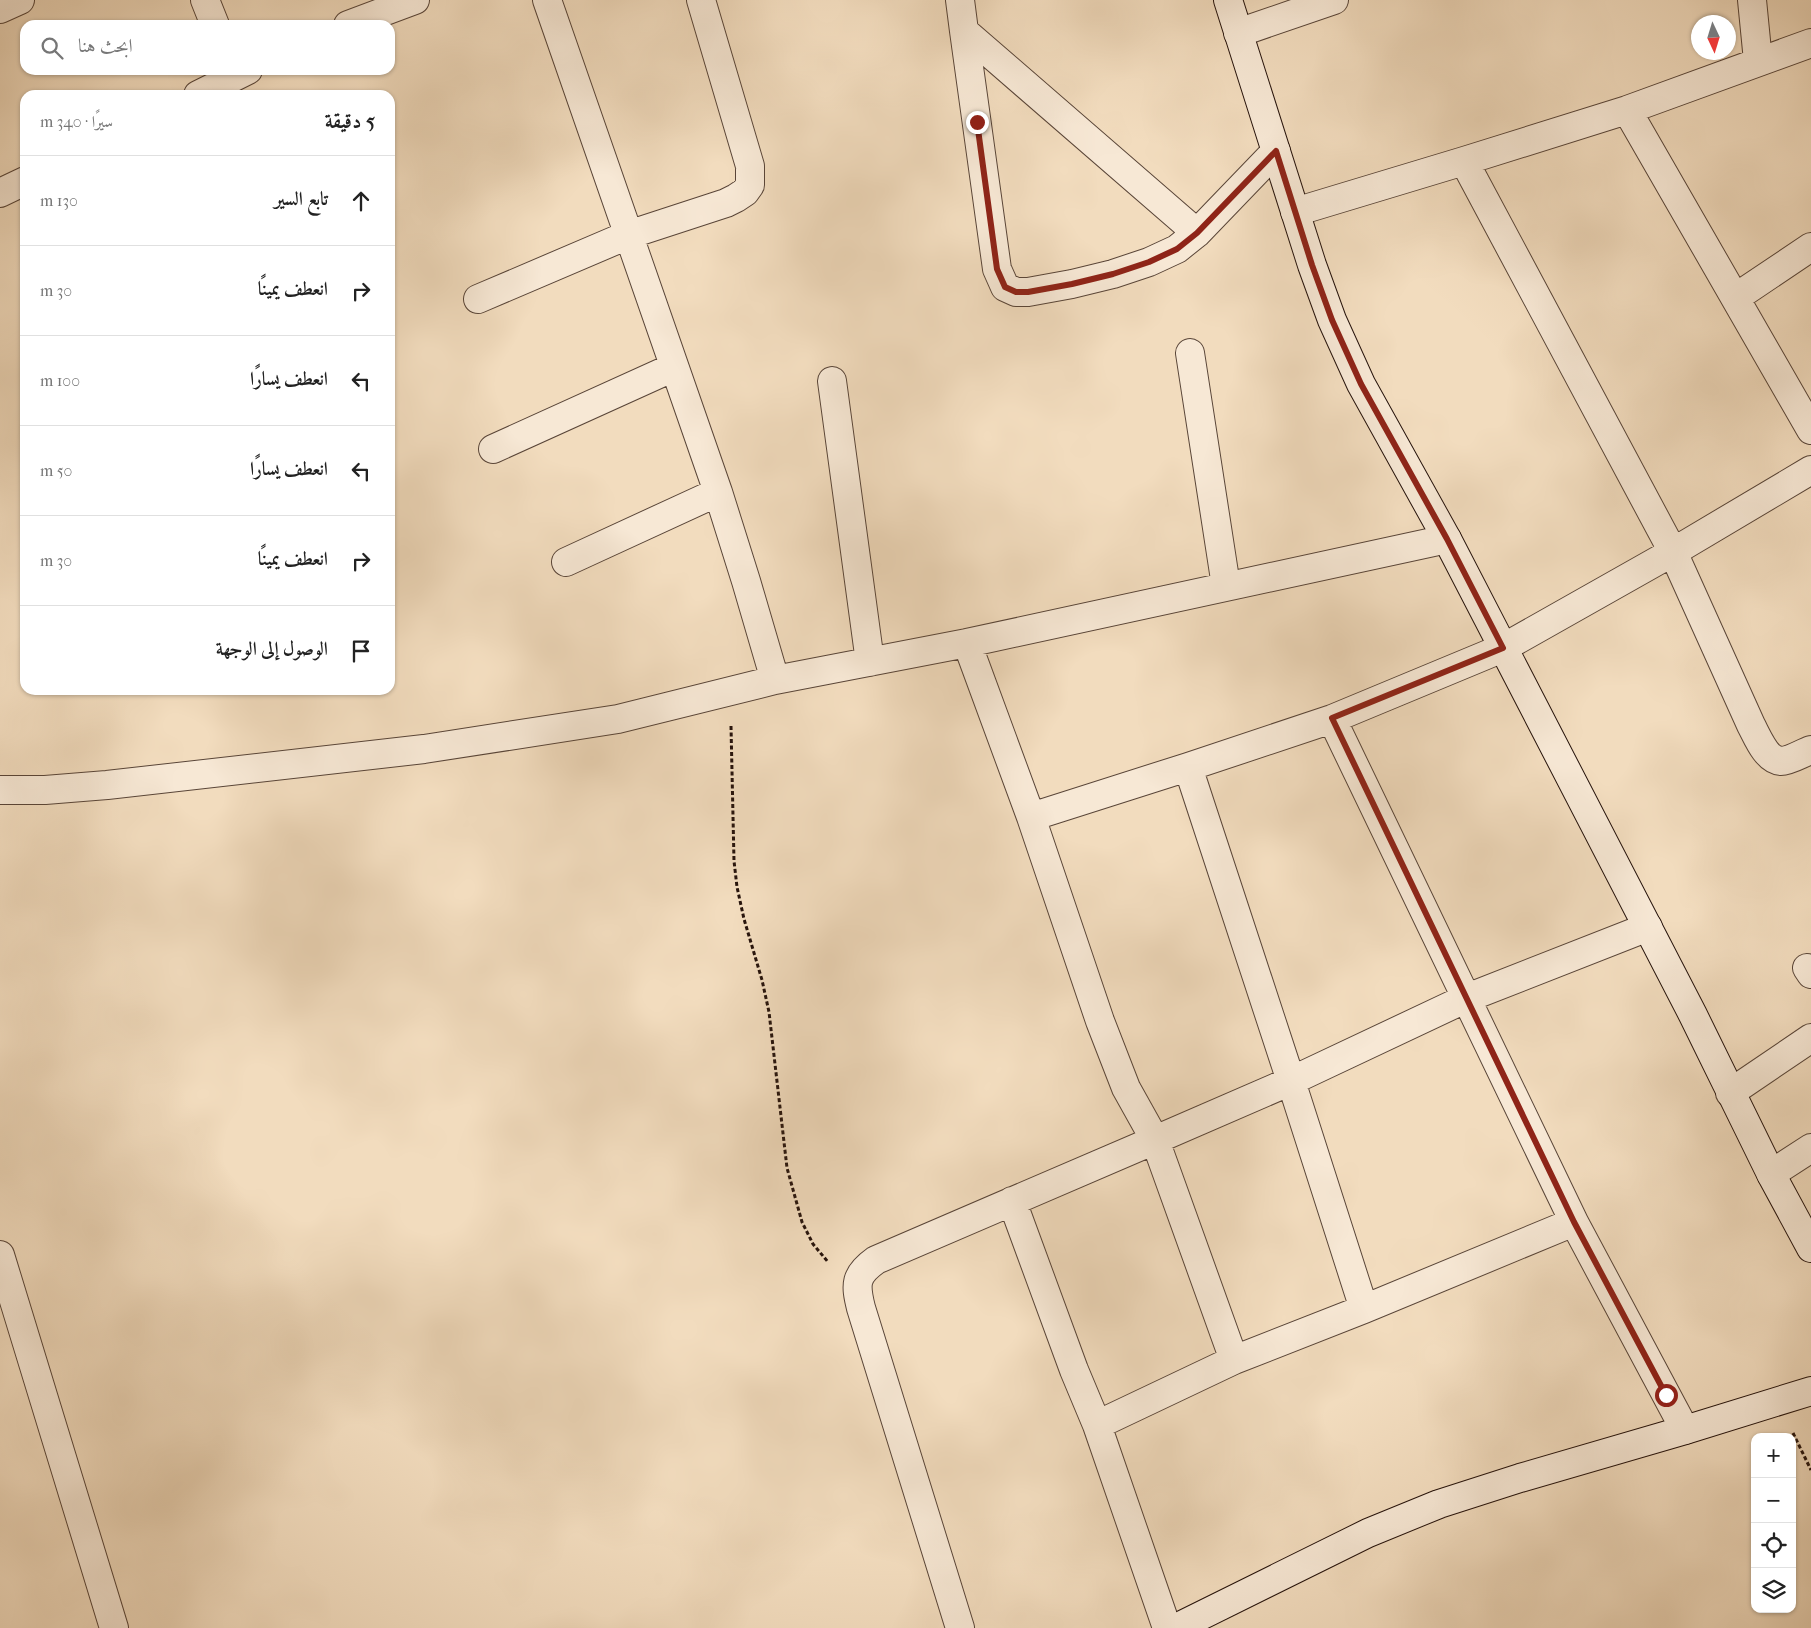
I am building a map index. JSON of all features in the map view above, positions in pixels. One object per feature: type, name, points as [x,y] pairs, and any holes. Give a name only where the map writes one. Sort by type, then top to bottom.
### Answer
[{"type":"street","points":[[0,10],[20,0]]},
{"type":"street","points":[[205,0],[213,20]]},
{"type":"street","points":[[361,20],[415,0]]},
{"type":"street","points":[[547,0],[718,492],[774,680]]},
{"type":"street","points":[[478,299],[628,235],[726,203],[745,192],[750,184],[750,166],[700,0]]},
{"type":"street","points":[[960,0],[997,269],[1005,287],[1016,292],[1028,292],[1113,274],[1149,262],[1177,249],[1197,233],[1276,151]]},
{"type":"street","points":[[1228,0],[1312,265],[1332,320],[1361,384],[1447,539],[1693,1015],[1771,1174],[1811,1248]]},
{"type":"street","points":[[1238,33],[1334,0]]},
{"type":"street","points":[[1752,0],[1758,61]]},
{"type":"street","points":[[964,31],[1197,233]]},
{"type":"street","points":[[1294,212],[1464,162],[1627,110],[1811,43]]},
{"type":"street","points":[[207,90],[234,75]]},
{"type":"street","points":[[1627,110],[1811,430]]},
{"type":"street","points":[[1464,162],[1673,552],[1751,725],[1766,751],[1775,759],[1781,761],[1811,750]]},
{"type":"street","points":[[0,193],[20,183]]},
{"type":"street","points":[[1736,298],[1811,248]]},
{"type":"street","points":[[1190,353],[1226,586]]},
{"type":"street","points":[[493,449],[674,367]]},
{"type":"street","points":[[832,381],[870,662]]},
{"type":"street","points":[[1031,817],[1188,767],[1332,718],[1503,648],[1673,552],[1811,470]]},
{"type":"street","points":[[566,562],[718,492]]},
{"type":"street","points":[[0,790],[45,790],[108,785],[424,749],[618,719],[774,680],[967,643],[1447,539]]},
{"type":"street","points":[[967,643],[1031,817],[1100,1021],[1126,1088],[1155,1140],[1234,1360]]},
{"type":"street","points":[[1332,718],[1574,1222],[1685,1430]]},
{"type":"street","points":[[1188,767],[1364,1309]]},
{"type":"street","points":[[960,1628],[858,1294],[859,1276],[864,1269],[876,1260],[1291,1081],[1467,998],[1648,927]]},
{"type":"street","points":[[1730,1093],[1811,1038]]},
{"type":"street","points":[[1771,1174],[1811,1148]]},
{"type":"street","points":[[1012,1201],[1074,1370],[1097,1426],[1167,1628]]},
{"type":"street","points":[[1097,1426],[1234,1360],[1364,1309],[1574,1222]]},
{"type":"street","points":[[0,1255],[114,1628]]},
{"type":"street","points":[[1176,1628],[1368,1533],[1439,1504],[1811,1391]]},
{"type":"path","points":[[730,691],[734,862],[744,919],[762,980],[769,1012],[787,1168],[802,1222],[814,1244],[831,1266],[858,1294]]},
{"type":"path","points":[[1777,1401],[1811,1470]]},
{"type":"route","points":[[977,122],[997,269],[1005,287],[1016,292],[1028,292],[1072,284],[1113,274],[1149,262],[1177,249],[1197,233],[1276,151],[1294,212],[1332,320],[1361,384],[1447,539],[1503,648],[1332,718],[1574,1222],[1666,1395]]}]
